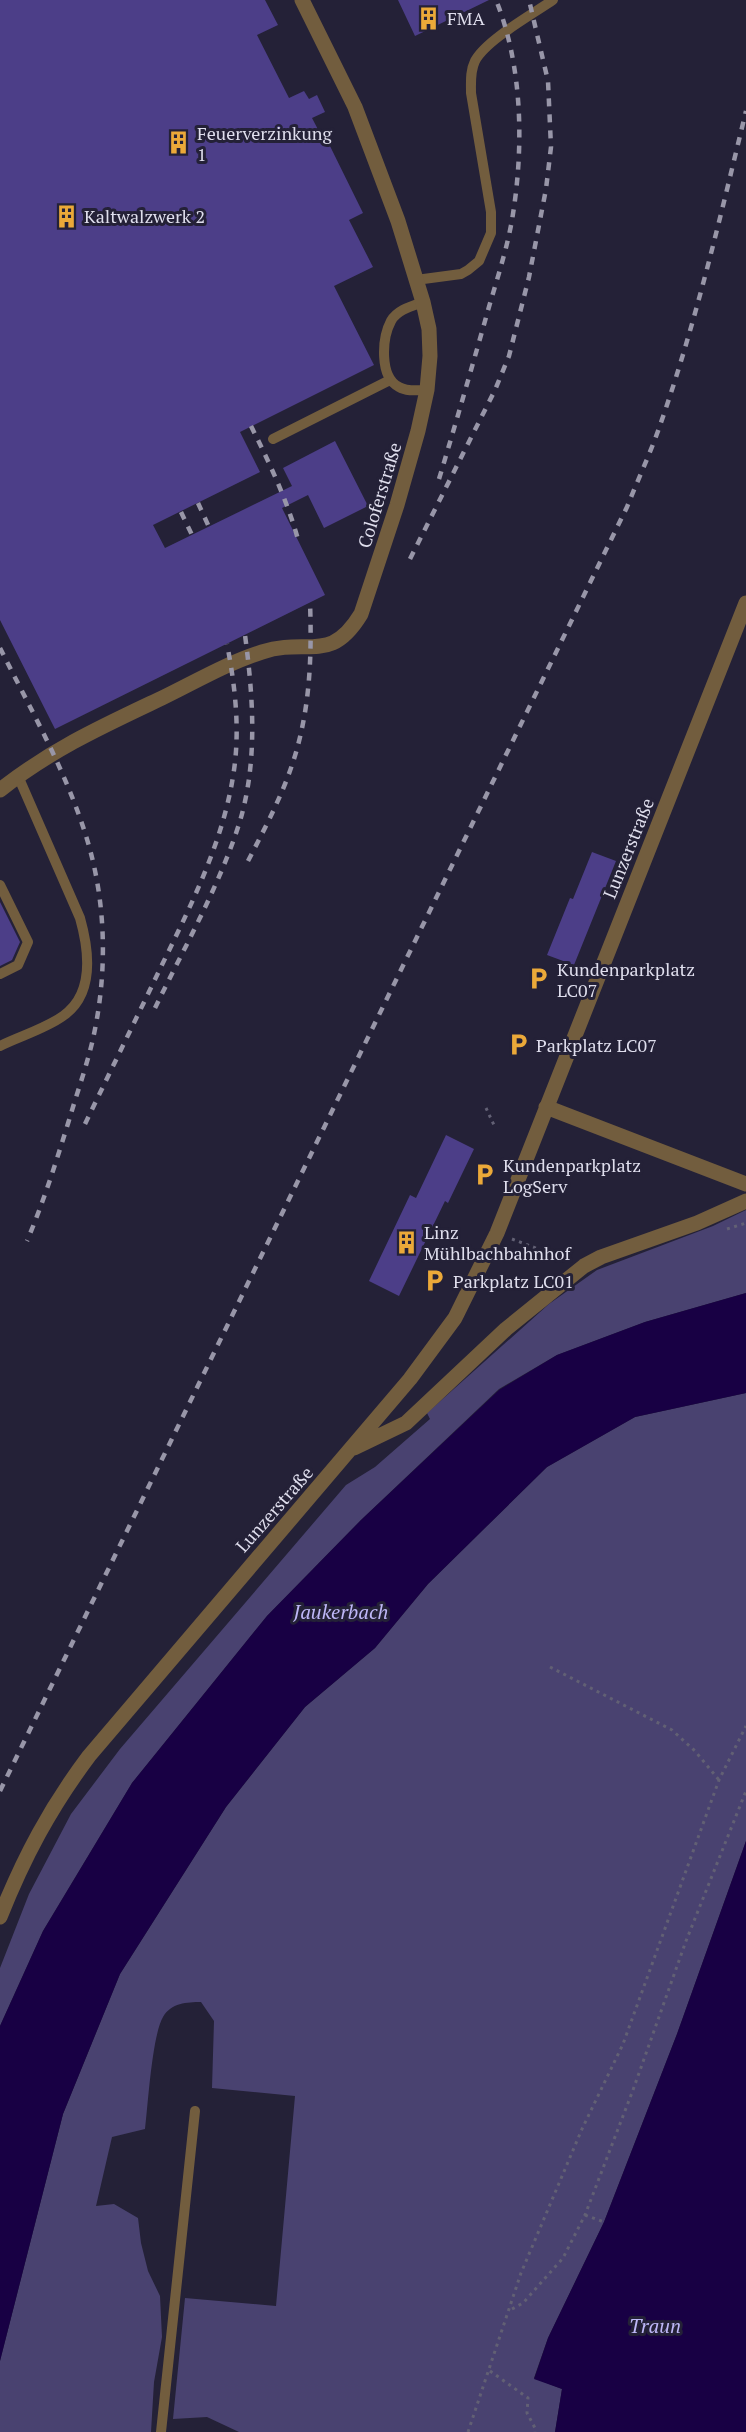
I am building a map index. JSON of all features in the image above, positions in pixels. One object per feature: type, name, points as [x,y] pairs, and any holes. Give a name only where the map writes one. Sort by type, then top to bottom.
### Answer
[{"type":"street","name":"Coloferstraße","points":[[0,790],[68,744],[248,657],[285,648],[325,647],[340,641],[352,629],[361,614],[398,505],[418,431],[427,390],[430,356],[429,329],[417,280],[398,221],[355,107],[302,0]]},
{"type":"street","name":"Lunzerstraße","points":[[0,1917],[19,1868],[39,1830],[61,1793],[82,1765],[410,1379],[455,1318],[497,1233],[746,603]]},
{"type":"street","points":[[546,1107],[746,1184]]},
{"type":"street","points":[[349,1450],[406,1423],[506,1329],[584,1266],[601,1257],[697,1223],[746,1201]]},
{"type":"lane","points":[[417,280],[461,274],[479,261],[485,250],[491,233],[491,212],[471,93],[471,74],[476,60],[486,46],[553,0]]},
{"type":"lane","points":[[423,302],[406,308],[392,320],[385,340],[385,363],[390,380],[399,388],[427,390]]},
{"type":"lane","points":[[273,439],[390,380]]},
{"type":"lane","points":[[0,1046],[63,1017],[77,1004],[85,985],[88,966],[86,942],[80,918],[18,776]]},
{"type":"lane","points":[[0,885],[28,942],[18,965],[0,974]]},
{"type":"lane","points":[[161,2432],[195,2111]]},
{"type":"path","points":[[486,1107],[494,1125]]},
{"type":"path","points":[[512,1239],[541,1250]]},
{"type":"path","points":[[550,1667],[672,1730],[719,1780]]},
{"type":"path","points":[[468,2432],[511,2310],[521,2273],[582,2129],[623,2044],[719,1780],[746,1726]]},
{"type":"path","points":[[511,2310],[523,2302],[563,2258],[585,2216],[686,1941],[746,1791]]},
{"type":"path","points":[[585,2216],[604,2222]]},
{"type":"path","points":[[490,2370],[528,2398],[527,2413],[535,2432]]},
{"type":"shaded area","points":[[746,1210],[746,1293],[645,1322],[557,1355],[499,1389],[361,1520],[267,1616],[132,1783],[43,1931],[0,2026],[0,1968],[29,1894],[71,1814],[120,1749],[346,1485],[375,1467],[430,1419],[427,1413],[549,1304],[597,1270],[713,1226]]},
{"type":"shaded area","points":[[746,1393],[746,1841],[677,2034],[604,2222],[548,2338],[534,2378],[562,2389],[555,2432],[239,2432],[207,2417],[173,2419],[185,2298],[276,2306],[295,2096],[212,2088],[214,2021],[201,2002],[175,2006],[163,2017],[153,2054],[145,2129],[112,2137],[96,2206],[114,2204],[138,2218],[148,2271],[160,2296],[162,2337],[154,2382],[151,2432],[0,2432],[0,2361],[63,2114],[120,1974],[226,1807],[305,1707],[375,1648],[428,1584],[547,1467],[635,1417]]},
{"type":"water","name":"Jaukerbach","points":[[746,1293],[746,1393],[635,1417],[547,1467],[428,1584],[375,1648],[305,1707],[226,1807],[120,1974],[63,2114],[0,2361],[0,2026],[43,1931],[132,1783],[267,1616],[361,1520],[499,1390],[557,1355],[645,1322]]},
{"type":"water","name":"Traun","points":[[746,1841],[746,2432],[555,2432],[562,2389],[534,2379],[548,2338],[604,2222],[677,2034]]},
{"type":"building","points":[[0,0],[265,0],[278,25],[257,35],[289,98],[304,91],[309,99],[317,95],[325,112],[312,118],[324,141],[327,140],[363,213],[349,220],[373,267],[334,286],[374,365],[240,432],[260,472],[153,525],[165,548],[292,486],[283,468],[335,441],[368,506],[324,528],[308,495],[282,508],[325,595],[55,729],[0,620]]},
{"type":"building","name":"FMA","points":[[398,0],[489,0],[415,36]]},
{"type":"building","points":[[592,852],[616,861],[574,965],[547,955]]},
{"type":"building","points":[[0,902],[20,942],[12,960],[0,966]]},
{"type":"building","name":"Linz Mühlbachbahnhof","points":[[446,1135],[474,1149],[448,1203],[445,1201],[399,1296],[369,1281],[410,1195],[416,1198]]},
{"type":"railway","points":[[439,479],[503,258],[516,193],[519,108],[512,53],[496,0]]},
{"type":"railway","points":[[410,559],[495,390],[509,356],[529,277],[546,189],[551,147],[548,81],[529,0]]},
{"type":"railway","points":[[0,1791],[627,507],[658,431],[684,352],[746,111]]},
{"type":"railway","points":[[251,426],[278,483],[299,543]]},
{"type":"railway","points":[[198,503],[209,527]]},
{"type":"railway","points":[[181,512],[192,535]]},
{"type":"railway","points":[[248,861],[283,790],[303,725],[311,644],[310,602]]},
{"type":"railway","points":[[155,1008],[222,869],[246,798],[252,751],[252,705],[245,635]]},
{"type":"railway","points":[[85,1124],[194,897],[223,822],[234,770],[237,738],[234,691],[227,644]]},
{"type":"railway","points":[[0,648],[49,745],[81,820],[95,870],[102,920],[100,994],[92,1043],[55,1164],[27,1241]]},
{"type":"place","name":"FMA","points":[[429,18]]},
{"type":"place","name":"Feuerverzinkung 1","points":[[179,143]]},
{"type":"place","name":"Kaltwalzwerk 2","points":[[66,216]]},
{"type":"place","name":"Kundenparkplatz LC07","points":[[539,979]]},
{"type":"place","name":"Parkplatz LC07","points":[[518,1045]]},
{"type":"place","name":"Kundenparkplatz LogServ","points":[[485,1175]]},
{"type":"place","name":"Linz Mühlbachbahnhof","points":[[406,1242]]},
{"type":"place","name":"Parkplatz LC01","points":[[435,1281]]}]
